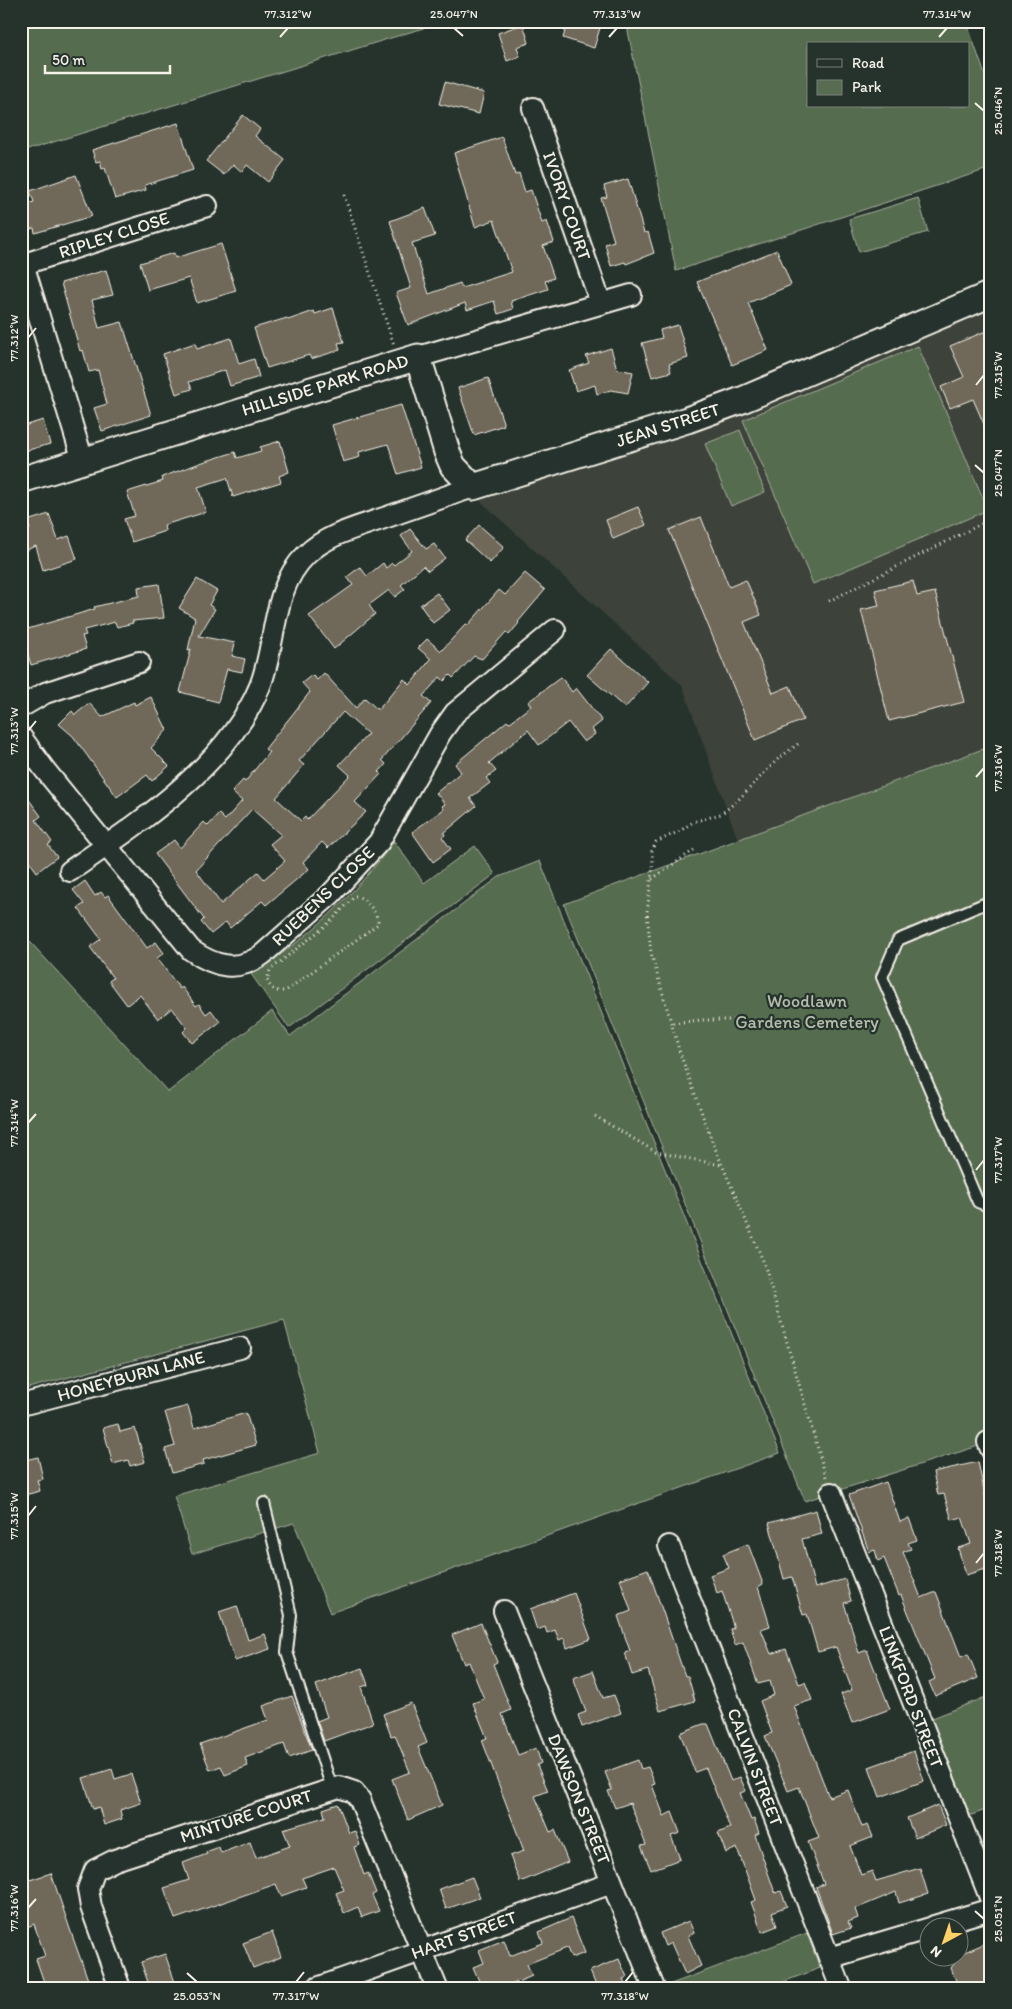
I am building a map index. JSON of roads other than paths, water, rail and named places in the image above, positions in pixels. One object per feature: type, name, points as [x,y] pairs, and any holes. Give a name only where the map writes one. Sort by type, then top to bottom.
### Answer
[{"type":"street","name":"IVORY COURT","points":[[533,108],[601,304]]},
{"type":"street","name":"RIPLEY CLOSE","points":[[22,265],[207,206]]},
{"type":"street","points":[[22,265],[83,461]]},
{"type":"street","name":"JEAN STREET","points":[[473,487],[687,420],[742,400],[991,294]]},
{"type":"street","name":"HILLSIDE PARK ROAD","points":[[21,480],[409,360],[631,295]]},
{"type":"street","points":[[70,870],[108,845],[194,775],[222,747],[237,728],[260,684],[276,615],[289,576],[307,554],[342,533],[473,487],[453,466],[409,360]]},
{"type":"street","name":"RUEBENS CLOSE","points":[[21,737],[45,770],[108,845],[191,950],[209,962],[235,967],[247,964],[263,954],[297,925],[370,854],[387,830],[440,734],[454,713],[555,630]]},
{"type":"street","points":[[21,707],[45,693],[139,662]]},
{"type":"street","name":"HONEYBURN LANE","points":[[21,1405],[240,1348]]},
{"type":"street","name":"LINKFORD STREET","points":[[831,1493],[991,1900]]},
{"type":"street","name":"CALVIN STREET","points":[[669,1546],[841,1988]]},
{"type":"street","name":"DAWSON STREET","points":[[504,1611],[654,1988]]},
{"type":"street","name":"MINTURE COURT","points":[[120,1988],[91,1907],[88,1889],[95,1870],[115,1860],[332,1788],[347,1788],[360,1800],[437,1988]]},
{"type":"street","name":"HART STREET","points":[[317,1988],[612,1883]]},
{"type":"street","points":[[968,1916],[991,1909]]},
{"type":"street","points":[[829,1958],[920,1931]]},
{"type":"lane","points":[[991,901],[898,940],[882,977],[978,1202],[991,1208]]},
{"type":"lane","points":[[264,1503],[292,1615],[287,1652],[332,1788]]},
{"type":"park label","name":"Woodlawn Gardens Cemetery","points":[[807,1011]]}]
